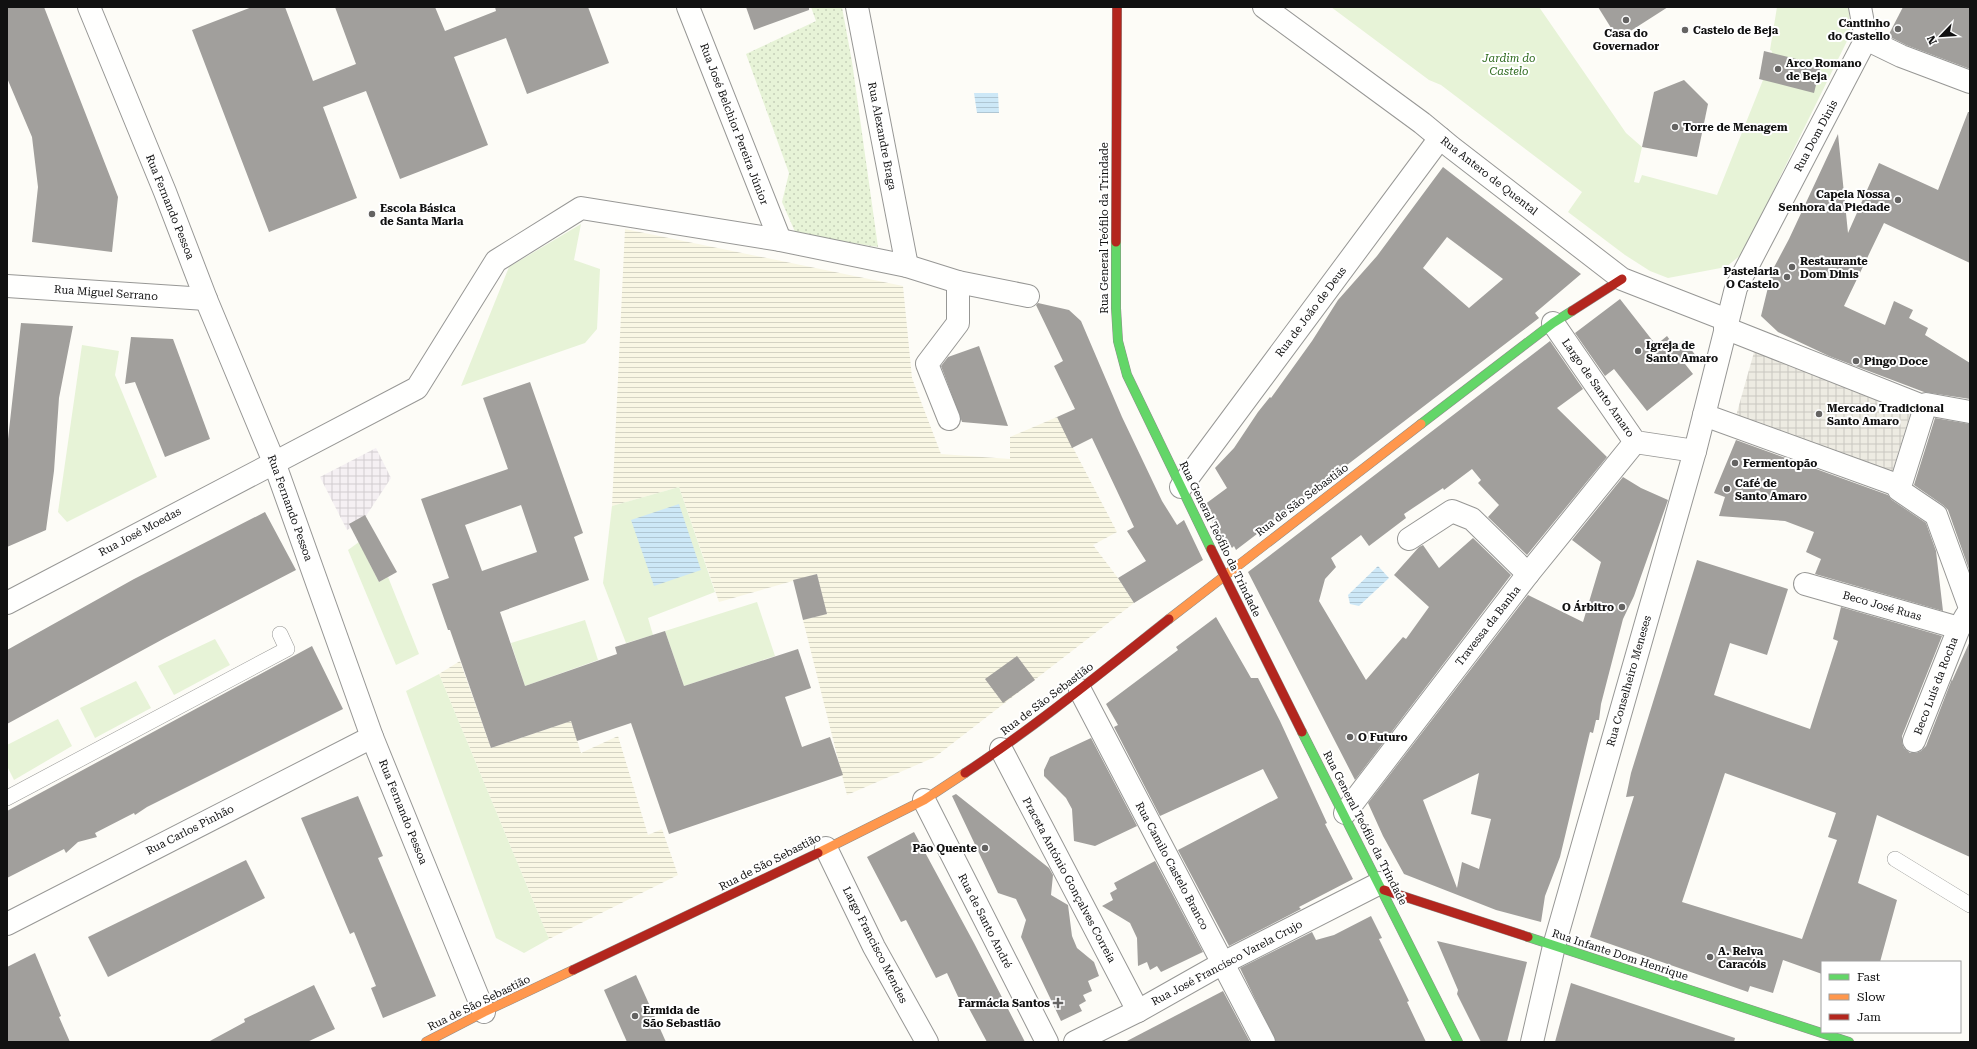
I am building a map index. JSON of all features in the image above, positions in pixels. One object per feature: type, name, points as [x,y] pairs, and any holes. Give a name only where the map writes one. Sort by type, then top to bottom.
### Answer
[{"type":"main road","name":"Rua General Teófilo da Trindade","points":[[1117,7],[1116,308],[1118,341],[1128,375],[1224,575],[1382,887],[1458,1042]]},
{"type":"main road","name":"Rua de São Sebastião","points":[[426,1042],[484,1012],[735,894],[924,800],[1001,748],[1080,690],[1224,575],[1553,323],[1622,279]]},
{"type":"main road","name":"Rua Infante Dom Henrique","points":[[1382,887],[1554,946],[1821,1033]]},
{"type":"main road","name":"Rua Infante Dom Henrique","points":[[1821,1033],[1849,1042]]},
{"type":"street","name":"Rua Fernando Pessoa","points":[[89,7],[165,192],[206,299],[274,462],[372,737],[484,1012]]},
{"type":"street","name":"Rua José Belchior Pereira Júnior","points":[[688,7],[780,240]]},
{"type":"street","name":"Rua Alexandre Braga","points":[[858,7],[907,266]]},
{"type":"street","name":"Rua Antero de Quental","points":[[1264,7],[1360,75],[1622,279],[1726,324],[1925,406],[1970,412]]},
{"type":"street","points":[[1860,7],[1866,39],[1901,56],[1970,82]]},
{"type":"street","name":"Rua Dom Dinis","points":[[1726,324],[1736,288],[1866,39]]},
{"type":"street","name":"Rua de João de Deus","points":[[1181,487],[1440,138]]},
{"type":"street","name":"Rua José Moedas","points":[[7,603],[417,388],[496,260],[581,208],[780,240],[907,266],[958,282],[1028,296]]},
{"type":"street","points":[[949,419],[927,364],[958,323],[958,282]]},
{"type":"street","name":"Rua Miguel Serrano","points":[[7,286],[206,299]]},
{"type":"street","name":"Largo de Santo Amaro","points":[[1553,323],[1635,442],[1695,451]]},
{"type":"street","name":"Rua Conselheiro Meneses","points":[[1532,1042],[1554,946],[1695,451],[1726,324]]},
{"type":"street","points":[[1900,488],[1925,406]]},
{"type":"street","points":[[1704,415],[1900,488],[1936,515],[1970,609]]},
{"type":"street","name":"Travessa da Banha","points":[[1344,813],[1528,574],[1635,442]]},
{"type":"street","points":[[1409,539],[1452,511],[1472,518],[1528,574]]},
{"type":"street","name":"Beco José Ruas","points":[[1805,584],[1959,628]]},
{"type":"street","name":"Beco Luís da Rocha","points":[[1914,742],[1959,628],[1970,609]]},
{"type":"street","name":"Rua Camilo Castelo Branco","points":[[1080,690],[1264,1042]]},
{"type":"street","name":"Rua Carlos Pinhão","points":[[7,924],[372,737]]},
{"type":"street","name":"Praceta António Gonçalves Correia","points":[[1001,748],[1138,1011]]},
{"type":"street","name":"Rua de Santo André","points":[[924,800],[1047,1042]]},
{"type":"street","name":"Largo Francisco Mendes","points":[[826,848],[874,947],[927,1042]]},
{"type":"street","name":"Rua José Francisco Varela Crujo","points":[[1075,1042],[1138,1011],[1223,963],[1382,887]]},
{"type":"lane","points":[[7,798],[287,649],[280,634]]},
{"type":"lane","points":[[1895,859],[1970,905]]},
{"type":"shaded area","points":[[625,229],[903,286],[912,378],[941,454],[1010,459],[1010,437],[1057,417],[1117,532],[1093,545],[1118,578],[1134,603],[935,757],[847,795],[803,620],[826,614],[817,574],[719,602],[679,487],[612,506]]},
{"type":"shaded area","points":[[1760,331],[1914,402],[1888,486],[1732,430]]},
{"type":"shaded area","points":[[376,448],[391,478],[362,522],[347,530],[320,477]]},
{"type":"shaded area","points":[[460,661],[491,748],[571,721],[581,753],[618,736],[648,835],[662,829],[678,875],[549,939],[439,674]]},
{"type":"green space","points":[[811,7],[842,7],[852,62],[878,247],[796,234],[782,202],[789,173],[746,54],[816,21]]},
{"type":"green space","name":"Jardim do Castelo","points":[[1331,7],[1539,7],[1626,133],[1642,147],[1634,182],[1639,183],[1642,175],[1717,195],[1763,80],[1766,80],[1772,51],[1770,50],[1777,7],[1849,7],[1850,35],[1742,254],[1726,267],[1668,278],[1650,271],[1625,255],[1568,212],[1582,192],[1441,85],[1429,80]]},
{"type":"green space","points":[[581,224],[574,260],[600,269],[597,329],[585,343],[461,386],[509,267]]},
{"type":"green space","points":[[82,345],[119,351],[115,375],[157,477],[67,522],[58,512]]},
{"type":"green space","points":[[679,487],[715,592],[648,618],[653,635],[626,643],[603,583],[612,506]]},
{"type":"green space","points":[[359,542],[379,582],[388,577],[419,654],[396,665],[348,550]]},
{"type":"green space","points":[[757,602],[775,656],[684,686],[665,631]]},
{"type":"green space","points":[[585,620],[598,660],[525,686],[511,643]]},
{"type":"green space","points":[[215,639],[230,665],[174,695],[158,666]]},
{"type":"green space","points":[[439,674],[549,939],[524,953],[496,938],[406,691]]},
{"type":"green space","points":[[136,681],[151,708],[95,738],[80,708]]},
{"type":"green space","points":[[58,719],[72,746],[14,780],[7,766],[7,745]]},
{"type":"water","points":[[974,93],[998,93],[999,113],[977,113]]},
{"type":"water","points":[[679,504],[701,570],[654,586],[631,520]]},
{"type":"water","points":[[1378,566],[1389,578],[1359,606],[1350,604],[1348,595]]},
{"type":"building","points":[[7,7],[44,7],[118,197],[112,252],[32,242],[38,187],[32,137],[7,78]]},
{"type":"building","points":[[252,7],[285,7],[313,81],[356,64],[335,7],[435,7],[445,31],[496,11],[495,7],[588,7],[609,63],[527,94],[506,38],[454,57],[488,145],[400,179],[366,91],[323,107],[357,198],[269,232],[192,30]]},
{"type":"building","points":[[746,7],[809,7],[809,10],[754,30]]},
{"type":"building","name":"Casa do Governador","points":[[1598,7],[1668,7],[1618,39]]},
{"type":"building","points":[[1903,7],[1970,7],[1970,69],[1906,45],[1888,36]]},
{"type":"building","points":[[1764,51],[1821,65],[1814,93],[1759,79]]},
{"type":"building","name":"Torre de Menagem","points":[[1684,80],[1708,104],[1697,157],[1642,147],[1654,92]]},
{"type":"building","points":[[1968,112],[1970,112],[1970,263],[1884,223],[1844,306],[1885,325],[1894,301],[1913,310],[1909,318],[1928,328],[1925,335],[1970,363],[1970,399],[1924,392],[1829,356],[1778,332],[1761,316],[1772,271],[1789,239],[1838,134],[1848,233],[1879,163],[1938,190]]},
{"type":"building","points":[[1443,167],[1581,274],[1535,313],[1539,318],[1236,550],[1234,546],[1232,548],[1229,543],[1224,547],[1204,505],[1227,488],[1215,468],[1234,448],[1258,412],[1270,397],[1271,398],[1312,341],[1338,300],[1377,256]],"holes":[[[1447,237],[1503,279],[1469,308],[1423,268]]]},
{"type":"building","name":"Igreja de Santo Amaro","points":[[1620,299],[1656,345],[1667,336],[1675,347],[1684,340],[1696,356],[1685,364],[1693,374],[1647,411],[1614,369],[1605,376],[1575,333]]},
{"type":"building","points":[[1038,303],[1069,310],[1081,321],[1122,417],[1162,501],[1177,525],[1184,520],[1203,560],[1134,603],[1118,578],[1146,561],[1127,531],[1134,527],[1092,438],[1072,448],[1057,417],[1075,409],[1054,366],[1063,361],[1036,305]]},
{"type":"building","points":[[21,323],[73,326],[59,398],[54,471],[46,530],[7,547],[7,448]]},
{"type":"building","points":[[131,337],[173,339],[210,439],[165,457],[135,382],[125,384]]},
{"type":"building","points":[[1550,341],[1583,389],[1557,408],[1607,457],[1527,555],[1488,517],[1499,505],[1478,483],[1481,480],[1472,469],[1444,490],[1443,488],[1404,514],[1406,518],[1369,546],[1361,535],[1331,558],[1336,567],[1325,579],[1319,601],[1366,680],[1403,637],[1406,639],[1429,607],[1394,575],[1419,547],[1423,545],[1439,568],[1473,538],[1511,575],[1355,780],[1248,572]]},
{"type":"building","points":[[979,346],[1008,426],[962,422],[941,366],[948,357]]},
{"type":"building","points":[[530,382],[583,533],[574,537],[589,580],[500,612],[525,686],[617,654],[615,647],[665,631],[684,686],[798,649],[811,688],[785,697],[802,747],[830,737],[843,775],[669,834],[631,723],[577,741],[571,721],[491,748],[450,630],[448,630],[432,584],[449,578],[421,499],[508,469],[483,398]],"holes":[[[521,505],[537,552],[482,571],[465,525]]]},
{"type":"building","points":[[1935,418],[1970,424],[1970,572],[1948,510],[1914,485]]},
{"type":"building","points":[[1736,440],[1888,495],[1892,500],[1926,523],[1936,551],[1943,611],[1815,574],[1821,559],[1806,552],[1814,532],[1785,521],[1719,516],[1725,497],[1714,493]]},
{"type":"building","points":[[1623,477],[1641,488],[1668,500],[1634,596],[1623,619],[1601,704],[1599,720],[1596,720],[1593,733],[1590,732],[1560,857],[1545,896],[1541,922],[1496,910],[1404,874],[1383,836],[1368,803],[1528,595],[1583,622],[1601,562],[1572,540]],"holes":[[[1479,773],[1471,814],[1491,819],[1479,869],[1462,862],[1457,888],[1423,800]]]},
{"type":"building","points":[[265,512],[296,570],[165,638],[7,724],[7,650],[134,579]]},
{"type":"building","points":[[365,515],[397,572],[379,582],[349,524]]},
{"type":"building","points":[[1697,560],[1788,589],[1767,655],[1730,643],[1714,695],[1810,729],[1838,641],[1833,639],[1841,607],[1942,636],[1902,736],[1904,748],[1910,753],[1921,751],[1926,746],[1952,679],[1952,681],[1970,641],[1970,857],[1877,815],[1858,883],[1897,900],[1880,961],[1821,961],[1821,974],[1783,960],[1773,993],[1750,986],[1748,992],[1590,937],[1634,796],[1626,797],[1631,773]],"holes":[[[1725,773],[1836,813],[1828,837],[1837,840],[1802,939],[1682,902]]]},
{"type":"building","points":[[817,574],[827,614],[803,620],[793,580]]},
{"type":"building","points":[[1216,617],[1251,678],[1258,678],[1280,721],[1327,823],[1325,824],[1353,879],[1299,907],[1301,909],[1229,946],[1178,850],[1278,798],[1263,769],[1160,816],[1114,727],[1118,725],[1106,704],[1178,650],[1176,647]]},
{"type":"building","points":[[312,646],[343,709],[147,807],[135,815],[134,813],[95,833],[97,837],[78,842],[66,853],[64,849],[7,878],[7,811]]},
{"type":"building","points":[[1017,656],[1035,680],[1003,703],[985,679]]},
{"type":"building","points":[[1091,738],[1137,826],[1095,846],[1074,841],[1072,809],[1066,798],[1044,776],[1044,770],[1050,757]]},
{"type":"building","points":[[956,794],[1049,868],[1053,875],[1051,895],[1068,905],[1072,936],[1077,948],[1094,962],[1099,976],[1088,981],[1092,991],[1083,995],[1086,1001],[1079,1005],[1082,1011],[1061,1021],[1021,937],[1026,920],[1016,899],[998,893],[952,796]]},
{"type":"building","points":[[358,796],[383,856],[378,858],[436,996],[383,1018],[371,988],[376,986],[354,932],[350,934],[301,818]]},
{"type":"building","points":[[914,832],[1025,1042],[987,1042],[965,1001],[961,1003],[947,973],[936,978],[906,920],[901,922],[867,857]]},
{"type":"building","points":[[246,860],[265,898],[108,977],[88,937]]},
{"type":"building","points":[[1155,861],[1203,952],[1161,972],[1157,966],[1150,970],[1147,962],[1138,966],[1137,938],[1130,923],[1102,906],[1113,900],[1110,893],[1117,889],[1114,883]]},
{"type":"building","points":[[1371,916],[1382,938],[1379,939],[1409,1001],[1407,1002],[1426,1042],[1276,1042],[1240,968],[1312,932],[1316,940],[1334,935]]},
{"type":"building","points":[[1437,941],[1527,962],[1507,1042],[1481,1042],[1457,994],[1458,990]]},
{"type":"building","points":[[35,953],[70,1042],[7,1042],[7,967]]},
{"type":"building","name":"Ermida de São Sebastião","points":[[636,975],[666,1042],[627,1042],[604,990]]},
{"type":"building","points":[[1571,983],[1735,1038],[1734,1042],[1555,1042]]},
{"type":"building","points":[[314,985],[335,1029],[307,1042],[208,1042],[245,1022],[244,1019]]},
{"type":"building","points":[[1223,991],[1250,1042],[1125,1042]]},
{"type":"traffic: fast","points":[[1116,242],[1116,308],[1118,341],[1127,375],[1211,549]]},
{"type":"traffic: fast","points":[[1421,424],[1553,323],[1572,311]]},
{"type":"traffic: fast","points":[[1302,732],[1458,1042]]},
{"type":"traffic: fast","points":[[1528,937],[1821,1033]]},
{"type":"traffic: fast","points":[[1821,1033],[1849,1042]]},
{"type":"traffic: slow","points":[[1169,619],[1421,424]]},
{"type":"traffic: slow","points":[[818,853],[924,800],[965,773]]},
{"type":"traffic: slow","points":[[426,1042],[484,1012],[573,970]]},
{"type":"traffic: jam","points":[[1116,242],[1117,7]]},
{"type":"traffic: jam","points":[[1572,311],[1622,279]]},
{"type":"traffic: jam","points":[[1211,549],[1302,732]]},
{"type":"traffic: jam","points":[[965,773],[1043,718],[1169,619]]},
{"type":"traffic: jam","points":[[573,970],[818,853]]},
{"type":"traffic: jam","points":[[1384,890],[1528,937]]},
{"type":"place","name":"Casa do Governador","points":[[1626,20]]},
{"type":"place","name":"Cantinho do Castello","points":[[1898,29]]},
{"type":"place","name":"Castelo de Beja","points":[[1685,30]]},
{"type":"place","name":"Arco Romano de Beja","points":[[1778,69]]},
{"type":"place","name":"Torre de Menagem","points":[[1675,127]]},
{"type":"place","name":"Capela Nossa Senhora da Piedade","points":[[1898,200]]},
{"type":"place","name":"Escola Básica de Santa Maria","points":[[372,214]]},
{"type":"place","name":"Restaurante Dom Dinis","points":[[1792,267]]},
{"type":"place","name":"Pastelaria O Castelo","points":[[1787,277]]},
{"type":"place","name":"Igreja de Santo Amaro","points":[[1638,351]]},
{"type":"place","name":"Pingo Doce","points":[[1856,361]]},
{"type":"place","name":"Mercado Tradicional Santo Amaro","points":[[1819,414]]},
{"type":"place","name":"Fermentopão","points":[[1735,463]]},
{"type":"place","name":"Café de Santo Amaro","points":[[1727,489]]},
{"type":"place","name":"O Árbitro","points":[[1622,607]]},
{"type":"place","name":"O Futuro","points":[[1350,737]]},
{"type":"place","name":"Pão Quente","points":[[985,848]]},
{"type":"place","name":"A. Relva Caracóis","points":[[1710,957]]},
{"type":"place","name":"Farmácia Santos","points":[[1058,1003]]},
{"type":"place","name":"Ermida de São Sebastião","points":[[635,1016]]}]
